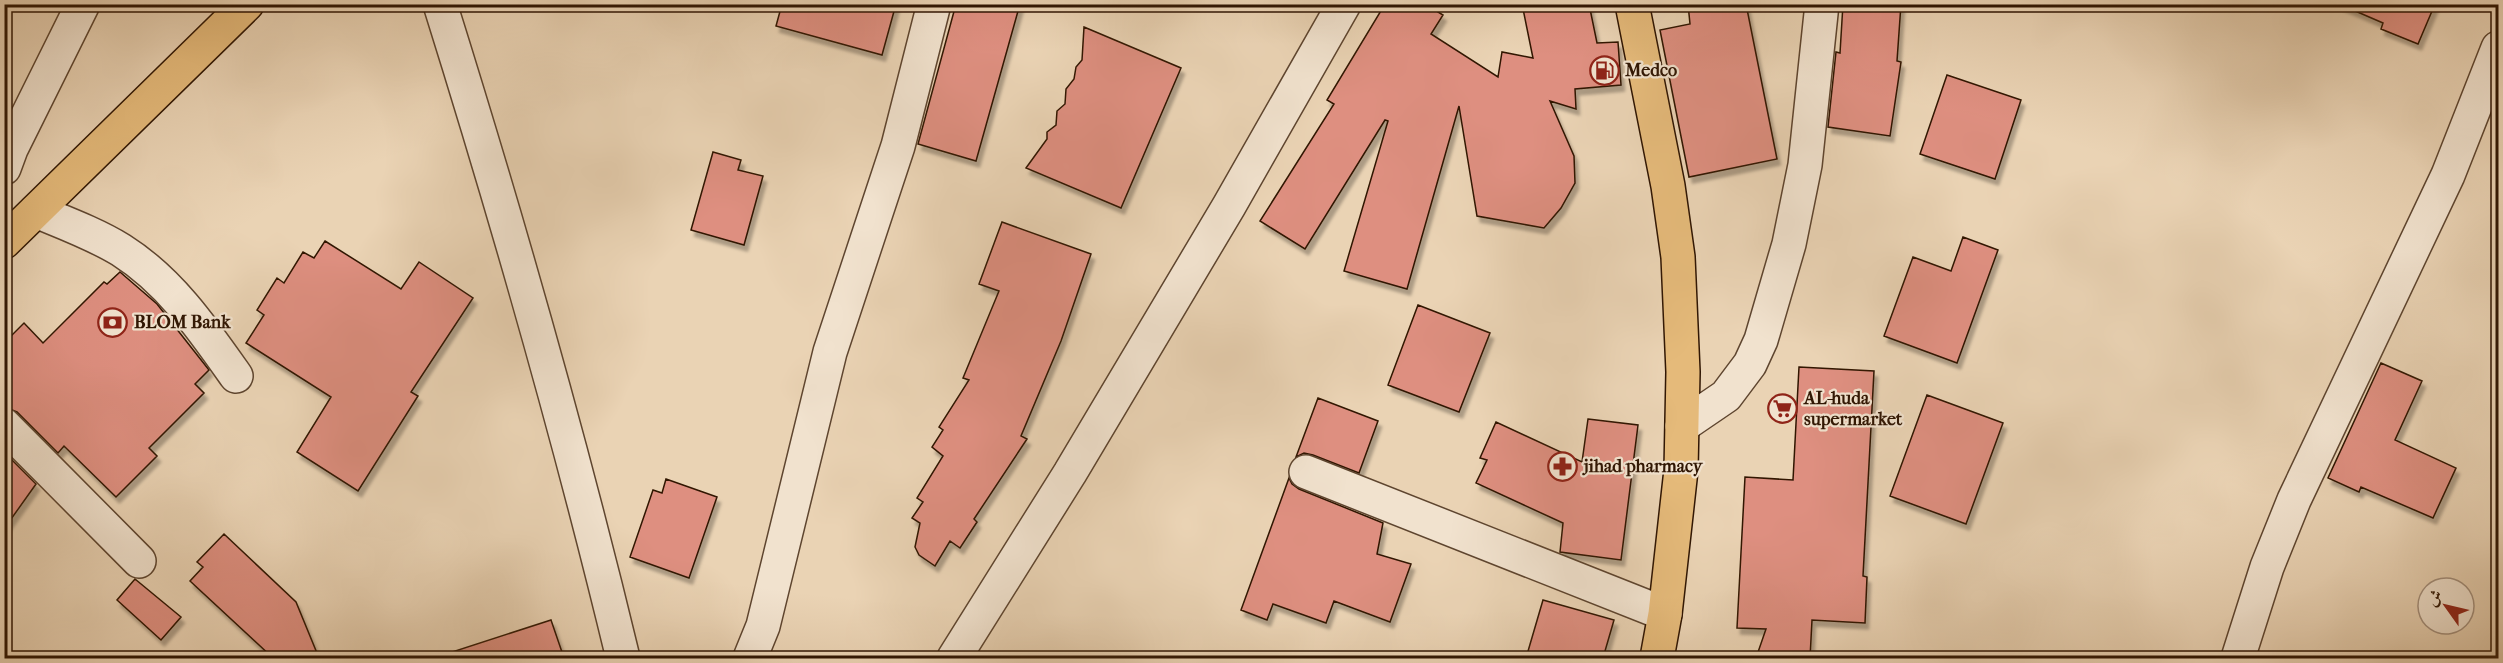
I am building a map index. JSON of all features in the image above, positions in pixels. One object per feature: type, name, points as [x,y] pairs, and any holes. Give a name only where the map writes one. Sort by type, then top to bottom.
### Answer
[{"type":"main road","points":[[4,242],[248,4]]},
{"type":"main road","points":[[1632,4],[1668,186],[1678,257],[1683,372],[1681,470],[1665,614],[1657,658]]},
{"type":"street","points":[[4,168],[82,4]]},
{"type":"street","points":[[441,4],[502,200],[552,379],[622,658]]},
{"type":"street","points":[[750,658],[763,626],[830,352],[898,146],[934,4]]},
{"type":"street","points":[[954,658],[1070,473],[1344,4]]},
{"type":"street","points":[[1682,426],[1726,396],[1750,364],[1761,340],[1790,244],[1805,165],[1822,4]]},
{"type":"street","points":[[2238,658],[2267,567],[2294,500],[2448,175],[2499,48]]},
{"type":"street","points":[[36,211],[121,250],[155,275],[197,320],[236,376]]},
{"type":"street","points":[[4,425],[139,561]]},
{"type":"street","points":[[1306,472],[1665,614]]},
{"type":"building","points":[[782,4],[896,4],[882,55],[776,26]]},
{"type":"building","points":[[956,4],[1020,4],[976,161],[918,144]]},
{"type":"building","points":[[1385,4],[1425,4],[1443,15],[1431,34],[1498,77],[1502,52],[1533,58],[1522,4],[1589,4],[1597,43],[1618,42],[1621,85],[1575,89],[1576,109],[1550,101],[1574,156],[1575,183],[1561,208],[1544,228],[1477,216],[1459,106],[1407,289],[1344,271],[1388,121],[1385,120],[1305,249],[1260,221],[1334,104],[1327,100]]},
{"type":"building","points":[[1688,4],[1746,4],[1777,159],[1689,177],[1660,30],[1690,24]]},
{"type":"building","points":[[1843,4],[1901,4],[1897,61],[1901,62],[1890,136],[1828,127],[1836,52],[1840,53]]},
{"type":"building","points":[[2339,4],[2435,4],[2418,44],[2381,29],[2383,23]]},
{"type":"building","points":[[1084,27],[1181,68],[1121,208],[1026,168],[1047,139],[1047,132],[1056,125],[1057,111],[1065,104],[1066,89],[1074,79],[1076,67],[1082,60]]},
{"type":"building","points":[[1947,75],[2021,100],[1995,179],[1920,154]]},
{"type":"building","points":[[713,152],[741,160],[738,170],[763,176],[744,245],[691,230]]},
{"type":"building","points":[[1002,222],[1091,254],[1061,341],[1021,436],[1027,439],[974,519],[977,522],[960,548],[950,541],[935,566],[919,555],[915,547],[920,523],[912,518],[923,502],[917,498],[943,456],[932,447],[943,430],[939,427],[969,380],[963,378],[999,291],[979,284]]},
{"type":"building","points":[[1963,237],[1998,250],[1957,363],[1884,336],[1913,257],[1951,271]]},
{"type":"building","points":[[325,241],[401,289],[419,262],[473,298],[411,392],[418,396],[358,491],[297,452],[331,397],[246,343],[264,315],[257,310],[277,278],[284,283],[303,252],[314,258]]},
{"type":"building","points":[[120,272],[157,304],[209,370],[195,384],[204,393],[149,448],[157,456],[116,497],[64,446],[58,453],[17,412],[4,407],[4,343],[24,323],[43,343],[104,282],[107,284]]},
{"type":"building","points":[[1418,305],[1490,333],[1459,412],[1388,385]]},
{"type":"building","points":[[2381,363],[2422,381],[2395,440],[2456,468],[2433,518],[2361,487],[2359,492],[2328,478]]},
{"type":"building","points":[[1799,367],[1874,371],[1863,576],[1867,577],[1865,623],[1812,620],[1810,658],[1756,658],[1766,629],[1737,628],[1745,477],[1793,480]]},
{"type":"building","points":[[1927,395],[2003,423],[1966,524],[1890,496]]},
{"type":"building","points":[[1318,398],[1378,421],[1359,473],[1313,455],[1304,453],[1296,457]]},
{"type":"building","points":[[1588,419],[1638,425],[1621,560],[1560,552],[1563,523],[1476,483],[1487,460],[1480,458],[1496,422],[1582,462]]},
{"type":"building","points":[[4,452],[36,484],[4,529]]},
{"type":"building","points":[[1289,478],[1292,484],[1299,489],[1383,523],[1377,554],[1411,564],[1390,622],[1334,601],[1326,623],[1273,604],[1267,620],[1241,610]]},
{"type":"building","points":[[666,479],[717,497],[689,578],[630,557],[653,490],[662,493]]},
{"type":"building","points":[[224,534],[296,602],[319,658],[273,658],[190,581],[203,567],[197,562]]},
{"type":"building","points":[[135,579],[181,617],[161,640],[117,600]]},
{"type":"building","points":[[1543,600],[1614,620],[1603,658],[1526,658]]},
{"type":"building","points":[[551,620],[564,658],[449,658],[449,653]]},
{"type":"place","name":"Medco","points":[[1604,70]]},
{"type":"place","name":"BLOM Bank","points":[[113,322]]},
{"type":"place","name":"AL-huda supermarket","points":[[1783,408]]},
{"type":"place","name":"jihad pharmacy","points":[[1563,466]]}]
